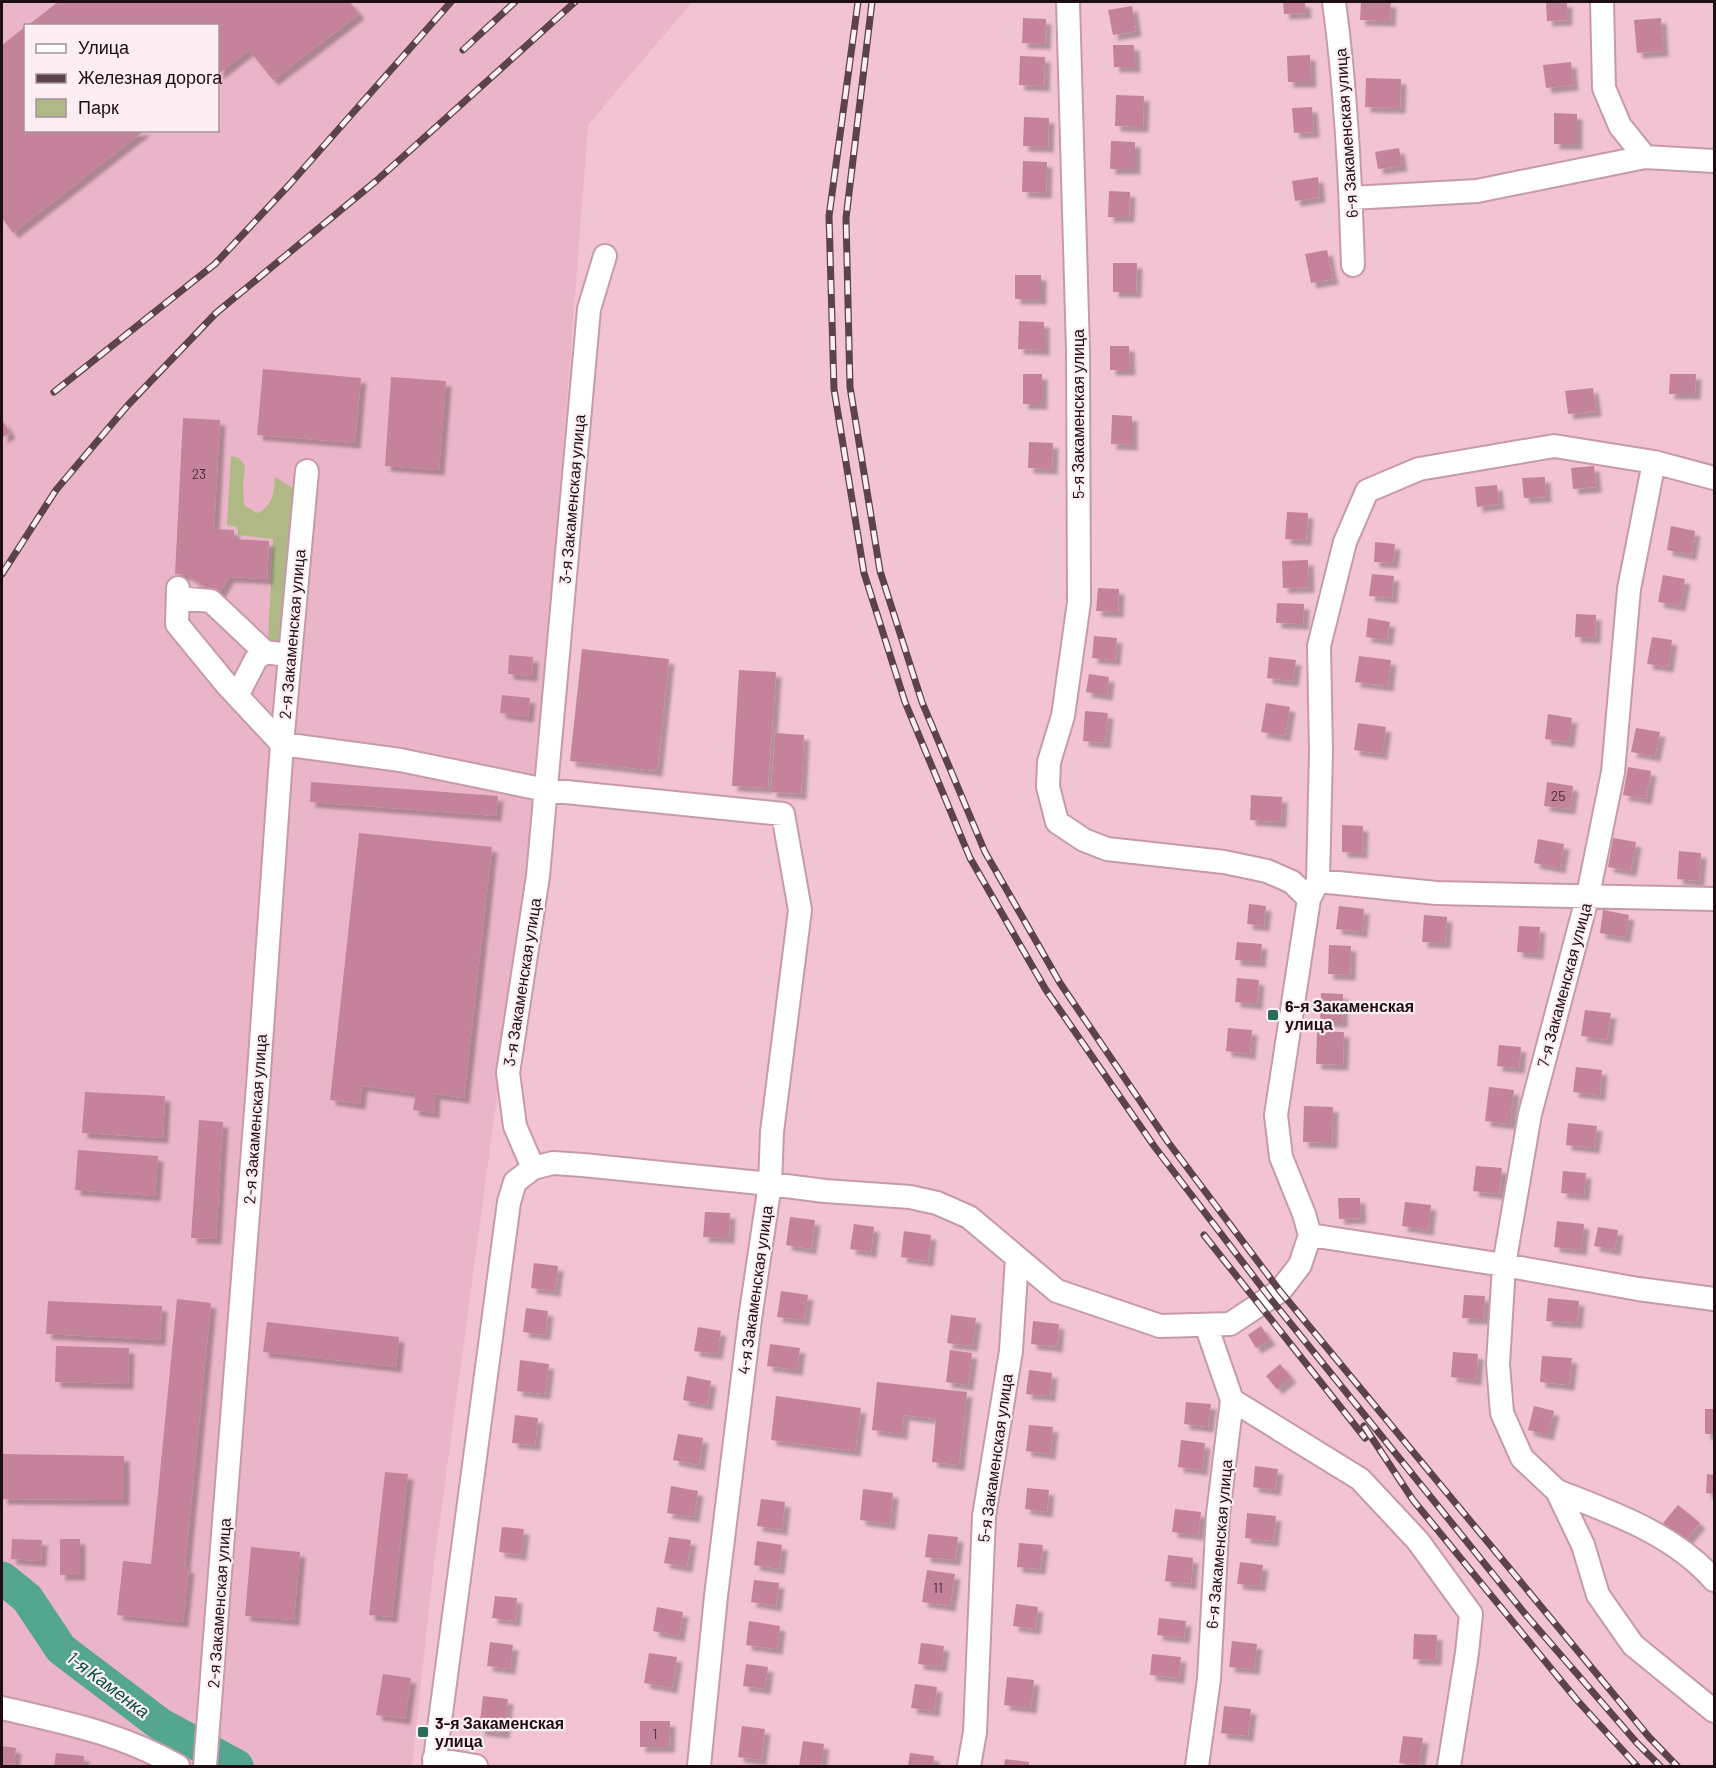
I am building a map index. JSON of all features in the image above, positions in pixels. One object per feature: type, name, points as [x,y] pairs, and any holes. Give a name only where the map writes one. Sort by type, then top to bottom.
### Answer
[{"type":"street","name":"5-я Закаменская улица","points":[[1068,2],[1078,340],[1079,602],[1063,716],[1049,762],[1048,786],[1057,822],[1084,840],[1107,849],[1224,862],[1267,871],[1313,890]]},
{"type":"street","name":"6-я Закаменская улица","points":[[1334,2],[1340,39],[1351,198],[1353,265]]},
{"type":"street","points":[[1602,2],[1604,88],[1620,126],[1645,157]]},
{"type":"street","points":[[1351,198],[1477,191],[1645,157],[1714,161]]},
{"type":"street","name":"3-я Закаменская улица","points":[[533,1168],[515,1126],[508,1073],[538,876],[589,309],[605,256]]},
{"type":"street","points":[[476,1767],[434,1763],[509,1202],[515,1182],[533,1168],[553,1163],[825,1191],[910,1197],[937,1203],[969,1217],[1057,1291],[1160,1326],[1230,1324],[1280,1291],[1299,1265],[1310,1235],[1281,1157],[1276,1115],[1313,890],[1321,752],[1319,646],[1346,542],[1367,491],[1419,469],[1554,446],[1654,462],[1714,478]]},
{"type":"street","name":"7-я Закаменская улица","points":[[1557,1491],[1522,1458],[1502,1413],[1498,1364],[1504,1265],[1530,1114],[1588,895],[1613,772],[1629,589],[1654,462]]},
{"type":"street","name":"2-я Закаменская улица","points":[[205,1767],[282,744],[307,471]]},
{"type":"street","points":[[290,655],[265,652],[211,601],[178,593],[177,624],[237,696],[282,744],[400,760],[546,790]]},
{"type":"street","points":[[237,696],[256,659],[265,652]]},
{"type":"street","name":"4-я Закаменская улица","points":[[546,790],[783,814],[800,910],[772,1132],[770,1184],[750,1319],[716,1596],[699,1767]]},
{"type":"street","points":[[1313,890],[1714,899]]},
{"type":"street","points":[[1310,1235],[1504,1265],[1638,1289],[1714,1299]]},
{"type":"street","name":"5-я Закаменская улица","points":[[969,1767],[975,1732],[984,1516],[1011,1351],[1017,1258]]},
{"type":"street","name":"6-я Закаменская улица","points":[[1197,1767],[1209,1678],[1218,1514],[1232,1400],[1206,1325]]},
{"type":"street","points":[[1232,1400],[1360,1479],[1418,1541],[1471,1614],[1449,1767]]},
{"type":"street","points":[[1557,1491],[1658,1534],[1688,1555],[1714,1580]]},
{"type":"street","points":[[1557,1491],[1582,1545],[1598,1595],[1633,1645],[1714,1711]]},
{"type":"street","points":[[2,1708],[93,1729],[148,1749],[178,1767]]},
{"type":"shaded area","points":[[2,2],[692,2],[588,125],[536,807],[433,1572],[412,1766],[2,1766]]},
{"type":"green space","points":[[231,456],[239,458],[245,466],[244,505],[257,513],[269,503],[273,494],[275,477],[296,490],[285,640],[278,646],[268,642],[273,539],[238,535],[237,527],[227,525]]},
{"type":"building","points":[[58,2],[350,2],[359,14],[273,80],[249,50],[219,73],[219,24],[30,24]]},
{"type":"building","points":[[1283,2],[1305,2],[1306,13],[1284,14]]},
{"type":"building","points":[[1361,2],[1391,2],[1390,21],[1360,20]]},
{"type":"building","points":[[1546,2],[1567,2],[1567,20],[1547,21]]},
{"type":"building","points":[[1132,6],[1136,31],[1113,35],[1108,10]]},
{"type":"building","points":[[1023,18],[1046,19],[1045,44],[1022,43]]},
{"type":"building","points":[[1661,18],[1663,51],[1637,53],[1634,20]]},
{"type":"building","points":[[24,28],[24,132],[142,132],[13,233],[2,218],[2,45]]},
{"type":"building","points":[[1113,45],[1134,45],[1135,67],[1114,67]]},
{"type":"building","points":[[1310,55],[1311,82],[1288,82],[1287,56]]},
{"type":"building","points":[[1020,56],[1045,57],[1044,86],[1019,85]]},
{"type":"building","points":[[1571,62],[1573,85],[1546,88],[1543,65]]},
{"type":"building","points":[[1366,78],[1401,79],[1400,108],[1365,107]]},
{"type":"building","points":[[1116,95],[1144,96],[1143,127],[1115,126]]},
{"type":"building","points":[[1312,107],[1314,132],[1294,133],[1292,108]]},
{"type":"building","points":[[1554,113],[1577,114],[1577,144],[1554,144]]},
{"type":"building","points":[[1024,117],[1049,118],[1048,147],[1023,146]]},
{"type":"building","points":[[1111,141],[1135,142],[1135,169],[1110,169]]},
{"type":"building","points":[[1399,148],[1402,166],[1378,169],[1375,152]]},
{"type":"building","points":[[1023,161],[1047,162],[1046,193],[1022,192]]},
{"type":"building","points":[[1318,177],[1320,197],[1295,201],[1292,181]]},
{"type":"building","points":[[1109,191],[1130,192],[1129,217],[1108,217]]},
{"type":"building","points":[[1327,250],[1333,279],[1311,283],[1305,254]]},
{"type":"building","points":[[1113,263],[1137,263],[1136,292],[1113,292]]},
{"type":"building","points":[[1015,275],[1041,275],[1041,299],[1015,299]]},
{"type":"building","points":[[1019,321],[1044,322],[1044,350],[1018,349]]},
{"type":"building","points":[[1110,346],[1129,346],[1130,370],[1110,370]]},
{"type":"building","points":[[263,369],[361,378],[355,443],[257,435]]},
{"type":"building","points":[[1023,374],[1042,374],[1042,404],[1023,404]]},
{"type":"building","points":[[1670,374],[1696,374],[1695,394],[1669,394]]},
{"type":"building","points":[[391,377],[446,381],[439,470],[385,466]]},
{"type":"building","points":[[1593,388],[1596,411],[1568,414],[1565,391]]},
{"type":"building","points":[[1112,415],[1132,416],[1132,445],[1111,444]]},
{"type":"building","points":[[183,418],[220,420],[214,529],[234,530],[234,539],[269,541],[267,579],[229,577],[218,595],[187,575],[175,574]]},
{"type":"building","points":[[2,419],[10,433],[2,438]]},
{"type":"building","points":[[1029,442],[1053,443],[1052,469],[1028,468]]},
{"type":"building","points":[[1594,466],[1596,487],[1573,489],[1571,468]]},
{"type":"building","points":[[1545,477],[1546,497],[1524,498],[1522,478]]},
{"type":"building","points":[[1497,485],[1499,504],[1477,507],[1475,487]]},
{"type":"building","points":[[1287,512],[1308,513],[1306,540],[1285,539]]},
{"type":"building","points":[[1671,526],[1695,531],[1691,555],[1667,550]]},
{"type":"building","points":[[1375,542],[1395,544],[1393,563],[1374,562]]},
{"type":"building","points":[[1308,560],[1309,587],[1283,588],[1282,561]]},
{"type":"building","points":[[1372,574],[1394,576],[1392,598],[1369,596]]},
{"type":"building","points":[[1663,575],[1685,579],[1680,606],[1658,602]]},
{"type":"building","points":[[1098,588],[1119,589],[1118,612],[1096,611]]},
{"type":"building","points":[[1277,603],[1304,604],[1303,624],[1276,623]]},
{"type":"building","points":[[1576,614],[1596,615],[1595,638],[1575,637]]},
{"type":"building","points":[[1368,618],[1390,622],[1387,640],[1366,637]]},
{"type":"building","points":[[1094,636],[1117,638],[1115,660],[1092,658]]},
{"type":"building","points":[[1652,637],[1672,640],[1668,667],[1647,664]]},
{"type":"building","points":[[582,649],[669,659],[657,771],[570,761]]},
{"type":"building","points":[[509,655],[533,657],[532,676],[508,674]]},
{"type":"building","points":[[1359,656],[1391,660],[1388,686],[1355,682]]},
{"type":"building","points":[[1269,657],[1296,660],[1293,681],[1267,678]]},
{"type":"building","points":[[739,670],[776,672],[768,788],[732,786]]},
{"type":"building","points":[[1089,674],[1109,677],[1107,695],[1086,692]]},
{"type":"building","points":[[502,695],[530,698],[528,717],[500,713]]},
{"type":"building","points":[[1266,703],[1290,707],[1285,736],[1261,732]]},
{"type":"building","points":[[1085,711],[1108,713],[1105,743],[1083,741]]},
{"type":"building","points":[[1548,714],[1572,718],[1569,742],[1545,739]]},
{"type":"building","points":[[1358,723],[1386,727],[1382,754],[1354,750]]},
{"type":"building","points":[[1636,728],[1660,732],[1655,756],[1631,752]]},
{"type":"building","points":[[775,733],[804,735],[801,794],[771,792]]},
{"type":"building","points":[[1628,767],[1651,771],[1646,799],[1623,795]]},
{"type":"building","points":[[311,782],[498,796],[496,816],[310,802]]},
{"type":"building","points":[[1547,782],[1573,786],[1570,809],[1544,806]]},
{"type":"building","points":[[1251,795],[1282,797],[1281,822],[1250,820]]},
{"type":"building","points":[[1342,825],[1363,826],[1362,853],[1342,852]]},
{"type":"building","points":[[359,833],[492,847],[464,1098],[435,1094],[434,1113],[413,1110],[416,1093],[362,1086],[360,1104],[330,1100]]},
{"type":"building","points":[[1613,838],[1636,842],[1631,871],[1608,867]]},
{"type":"building","points":[[1538,839],[1564,844],[1560,868],[1534,863]]},
{"type":"building","points":[[1679,851],[1701,853],[1699,881],[1677,879]]},
{"type":"building","points":[[1249,904],[1266,906],[1264,926],[1247,924]]},
{"type":"building","points":[[1339,906],[1364,909],[1362,932],[1336,929]]},
{"type":"building","points":[[1603,910],[1629,915],[1625,937],[1600,933]]},
{"type":"building","points":[[1424,915],[1447,917],[1445,943],[1422,942]]},
{"type":"building","points":[[1519,926],[1540,927],[1538,954],[1517,952]]},
{"type":"building","points":[[1237,942],[1262,944],[1260,962],[1235,960]]},
{"type":"building","points":[[1329,945],[1351,946],[1350,975],[1328,974]]},
{"type":"building","points":[[1237,978],[1259,980],[1257,1004],[1235,1002]]},
{"type":"building","points":[[1321,993],[1343,994],[1342,1022],[1320,1022]]},
{"type":"building","points":[[1585,1010],[1611,1013],[1607,1040],[1581,1036]]},
{"type":"building","points":[[1228,1028],[1252,1030],[1250,1054],[1226,1051]]},
{"type":"building","points":[[1317,1031],[1344,1032],[1343,1065],[1316,1064]]},
{"type":"building","points":[[1499,1045],[1521,1047],[1519,1068],[1497,1066]]},
{"type":"building","points":[[1576,1067],[1602,1070],[1600,1095],[1573,1092]]},
{"type":"building","points":[[1489,1087],[1514,1090],[1510,1124],[1485,1121]]},
{"type":"building","points":[[85,1092],[165,1096],[163,1138],[82,1133]]},
{"type":"building","points":[[1304,1106],[1333,1107],[1332,1143],[1303,1142]]},
{"type":"building","points":[[199,1120],[223,1122],[216,1239],[191,1238]]},
{"type":"building","points":[[1568,1123],[1597,1126],[1594,1148],[1566,1145]]},
{"type":"building","points":[[78,1150],[158,1156],[155,1196],[75,1190]]},
{"type":"building","points":[[1476,1166],[1502,1168],[1499,1194],[1473,1191]]},
{"type":"building","points":[[1563,1171],[1586,1173],[1584,1195],[1561,1193]]},
{"type":"building","points":[[1338,1198],[1360,1198],[1361,1218],[1339,1219]]},
{"type":"building","points":[[1405,1202],[1431,1205],[1428,1230],[1402,1226]]},
{"type":"building","points":[[705,1212],[730,1213],[729,1238],[703,1237]]},
{"type":"building","points":[[790,1217],[815,1220],[811,1249],[786,1245]]},
{"type":"building","points":[[1557,1221],[1584,1224],[1581,1250],[1554,1247]]},
{"type":"building","points":[[854,1224],[874,1227],[871,1252],[850,1249]]},
{"type":"building","points":[[1598,1227],[1618,1230],[1615,1250],[1594,1246]]},
{"type":"building","points":[[904,1231],[931,1235],[928,1261],[901,1257]]},
{"type":"building","points":[[534,1263],[558,1266],[555,1291],[531,1288]]},
{"type":"building","points":[[781,1291],[808,1295],[804,1320],[777,1317]]},
{"type":"building","points":[[1464,1295],[1485,1296],[1483,1319],[1462,1318]]},
{"type":"building","points":[[1548,1298],[1579,1301],[1577,1323],[1546,1321]]},
{"type":"building","points":[[177,1299],[211,1303],[185,1567],[189,1568],[183,1622],[117,1615],[123,1561],[151,1564]]},
{"type":"building","points":[[48,1301],[162,1306],[160,1340],[46,1334]]},
{"type":"building","points":[[526,1308],[548,1311],[545,1335],[523,1332]]},
{"type":"building","points":[[951,1315],[976,1318],[972,1346],[947,1343]]},
{"type":"building","points":[[1033,1321],[1059,1324],[1057,1347],[1031,1344]]},
{"type":"building","points":[[267,1322],[399,1337],[396,1367],[263,1352]]},
{"type":"building","points":[[1261,1326],[1270,1340],[1256,1348],[1248,1335]]},
{"type":"building","points":[[698,1327],[721,1331],[717,1354],[694,1351]]},
{"type":"building","points":[[770,1344],[800,1348],[797,1370],[767,1366]]},
{"type":"building","points":[[56,1346],[129,1348],[128,1384],[55,1382]]},
{"type":"building","points":[[950,1350],[972,1353],[968,1385],[946,1382]]},
{"type":"building","points":[[1453,1352],[1478,1354],[1476,1380],[1451,1377]]},
{"type":"building","points":[[1542,1356],[1572,1358],[1569,1385],[1540,1382]]},
{"type":"building","points":[[520,1360],[549,1364],[545,1394],[517,1391]]},
{"type":"building","points":[[1280,1364],[1291,1377],[1277,1389],[1266,1376]]},
{"type":"building","points":[[1029,1370],[1052,1373],[1050,1396],[1026,1394]]},
{"type":"building","points":[[687,1376],[711,1381],[707,1405],[683,1400]]},
{"type":"building","points":[[877,1382],[967,1392],[959,1465],[932,1462],[936,1419],[904,1415],[902,1434],[872,1430]]},
{"type":"building","points":[[776,1396],[861,1408],[855,1451],[771,1440]]},
{"type":"building","points":[[1186,1402],[1211,1404],[1208,1427],[1184,1424]]},
{"type":"building","points":[[1534,1406],[1554,1411],[1548,1435],[1528,1430]]},
{"type":"building","points":[[1705,1409],[1714,1409],[1714,1434],[1705,1434]]},
{"type":"building","points":[[515,1415],[538,1418],[535,1445],[512,1443]]},
{"type":"building","points":[[1029,1425],[1053,1427],[1050,1454],[1026,1451]]},
{"type":"building","points":[[678,1434],[703,1438],[699,1465],[673,1460]]},
{"type":"building","points":[[1181,1440],[1205,1443],[1202,1470],[1178,1467]]},
{"type":"building","points":[[2,1454],[124,1456],[124,1500],[2,1499]]},
{"type":"building","points":[[1255,1466],[1278,1469],[1275,1490],[1253,1487]]},
{"type":"building","points":[[385,1472],[408,1474],[392,1617],[369,1615]]},
{"type":"building","points":[[1707,1474],[1714,1475],[1714,1494],[1706,1493]]},
{"type":"building","points":[[671,1486],[698,1491],[694,1517],[667,1513]]},
{"type":"building","points":[[1027,1488],[1049,1490],[1047,1512],[1025,1509]]},
{"type":"building","points":[[863,1489],[893,1493],[890,1524],[860,1520]]},
{"type":"building","points":[[761,1499],[785,1502],[782,1530],[757,1526]]},
{"type":"building","points":[[1678,1505],[1700,1523],[1685,1541],[1663,1523]]},
{"type":"building","points":[[1175,1509],[1201,1512],[1198,1535],[1172,1532]]},
{"type":"building","points":[[1247,1513],[1276,1516],[1273,1541],[1245,1538]]},
{"type":"building","points":[[502,1527],[524,1529],[521,1555],[499,1552]]},
{"type":"building","points":[[928,1534],[958,1537],[955,1560],[925,1557]]},
{"type":"building","points":[[669,1537],[691,1540],[687,1567],[664,1563]]},
{"type":"building","points":[[12,1539],[42,1540],[41,1561],[11,1559]]},
{"type":"building","points":[[60,1539],[80,1539],[80,1575],[60,1575]]},
{"type":"building","points":[[757,1541],[782,1545],[779,1569],[754,1565]]},
{"type":"building","points":[[1019,1543],[1043,1545],[1040,1569],[1017,1567]]},
{"type":"building","points":[[251,1547],[300,1552],[294,1620],[245,1616]]},
{"type":"building","points":[[1168,1555],[1193,1558],[1191,1584],[1165,1581]]},
{"type":"building","points":[[1240,1562],[1263,1565],[1260,1586],[1237,1584]]},
{"type":"building","points":[[927,1570],[955,1574],[950,1606],[922,1602]]},
{"type":"building","points":[[754,1580],[779,1583],[776,1606],[751,1602]]},
{"type":"building","points":[[495,1596],[517,1598],[515,1621],[492,1618]]},
{"type":"building","points":[[1016,1604],[1038,1607],[1035,1629],[1013,1626]]},
{"type":"building","points":[[657,1607],[683,1612],[679,1636],[653,1631]]},
{"type":"building","points":[[1159,1618],[1186,1621],[1184,1638],[1157,1635]]},
{"type":"building","points":[[749,1621],[780,1626],[777,1649],[746,1645]]},
{"type":"building","points":[[1414,1634],[1437,1635],[1436,1660],[1413,1659]]},
{"type":"building","points":[[1232,1641],[1257,1644],[1254,1669],[1229,1667]]},
{"type":"building","points":[[490,1642],[513,1645],[510,1669],[487,1666]]},
{"type":"building","points":[[921,1643],[944,1646],[941,1667],[918,1664]]},
{"type":"building","points":[[649,1653],[677,1657],[672,1688],[644,1683]]},
{"type":"building","points":[[1152,1654],[1181,1657],[1179,1678],[1150,1675]]},
{"type":"building","points":[[746,1664],[768,1667],[765,1689],[743,1686]]},
{"type":"building","points":[[383,1674],[411,1678],[405,1719],[376,1715]]},
{"type":"building","points":[[1007,1677],[1034,1680],[1031,1708],[1004,1705]]},
{"type":"building","points":[[915,1684],[937,1687],[934,1711],[911,1708]]},
{"type":"building","points":[[483,1696],[508,1699],[504,1733],[479,1730]]},
{"type":"building","points":[[1224,1706],[1251,1709],[1248,1736],[1221,1733]]},
{"type":"building","points":[[640,1721],[670,1721],[669,1747],[640,1747]]},
{"type":"building","points":[[742,1726],[765,1729],[761,1760],[738,1757]]},
{"type":"building","points":[[1403,1736],[1423,1738],[1419,1766],[1399,1763]]},
{"type":"building","points":[[803,1741],[824,1744],[821,1766],[799,1766]]},
{"type":"building","points":[[2,1746],[16,1748],[14,1766],[2,1766]]},
{"type":"building","points":[[56,1753],[84,1756],[83,1766],[54,1766]]},
{"type":"building","points":[[910,1753],[934,1756],[933,1766],[908,1766]]},
{"type":"building","points":[[1005,1759],[1029,1762],[1029,1766],[1004,1766]]},
{"type":"waterway","name":"1-я Каменка","points":[[2,1578],[27,1598],[61,1649],[160,1724],[237,1766]]},
{"type":"railway","points":[[54,392],[215,264],[290,184],[451,2]]},
{"type":"railway","points":[[463,50],[515,2]]},
{"type":"railway","points":[[2,574],[56,490],[128,405],[216,313],[376,181],[575,2]]},
{"type":"railway","points":[[858,2],[829,216],[834,389],[864,573],[905,702],[970,858],[1046,990],[1154,1146],[1270,1298],[1526,1615],[1637,1743],[1660,1766]]},
{"type":"railway","points":[[872,2],[846,218],[850,387],[880,571],[922,702],[985,852],[1060,983],[1168,1142],[1280,1291],[1649,1737],[1677,1766]]},
{"type":"railway","points":[[1204,1235],[1365,1438]]},
{"type":"railway","points":[[1364,1426],[1413,1500],[1576,1699],[1637,1766]]},
{"type":"place","name":"6-я Закаменская улица","points":[[1273,1015]]},
{"type":"place","name":"3-я Закаменская улица","points":[[423,1732]]}]
